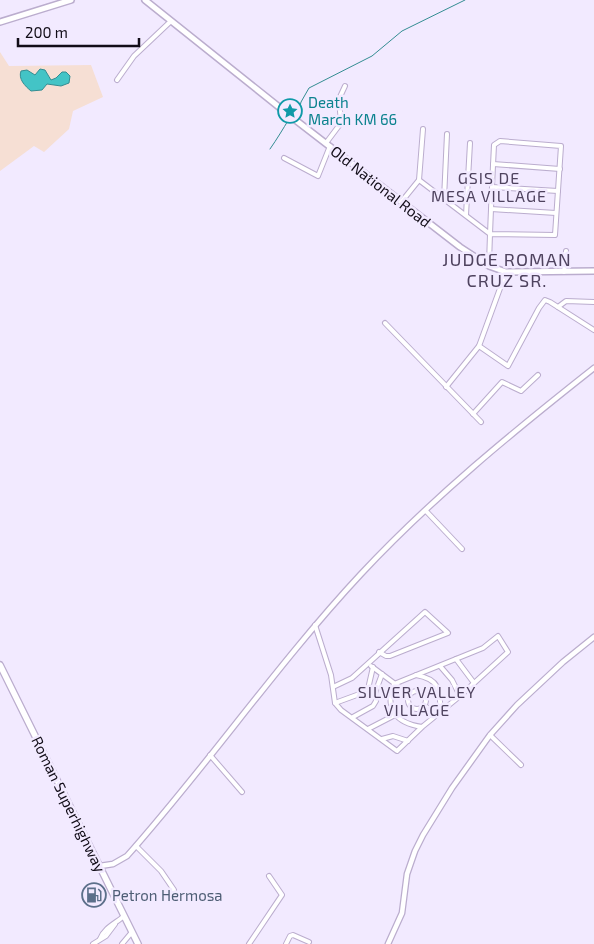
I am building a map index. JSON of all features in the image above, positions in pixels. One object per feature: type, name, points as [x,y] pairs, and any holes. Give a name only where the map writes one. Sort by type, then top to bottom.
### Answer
[{"type":"main road","points":[[0,22],[71,0]]},
{"type":"main road","name":"Old National Road","points":[[145,0],[289,115],[460,247],[489,266],[506,272],[594,271]]},
{"type":"main road","name":"Roman Superhighway","points":[[0,665],[138,944]]},
{"type":"street","points":[[152,0],[156,8]]},
{"type":"street","points":[[117,80],[134,56],[171,21]]},
{"type":"street","points":[[284,158],[318,176],[328,145],[341,123],[339,98],[345,86]]},
{"type":"street","points":[[402,201],[419,180],[423,129]]},
{"type":"street","points":[[444,199],[447,134]]},
{"type":"street","points":[[419,180],[490,234],[555,235],[561,146],[500,141],[496,144],[493,164],[490,234],[489,266]]},
{"type":"street","points":[[466,215],[470,144]]},
{"type":"street","points":[[493,164],[560,169]]},
{"type":"street","points":[[492,187],[558,191]]},
{"type":"street","points":[[491,209],[556,213]]},
{"type":"street","points":[[564,272],[566,251]]},
{"type":"street","points":[[446,387],[478,346],[506,272]]},
{"type":"street","points":[[478,346],[508,366],[543,302],[547,300],[594,330]]},
{"type":"street","points":[[558,307],[566,301],[594,302]]},
{"type":"street","points":[[385,323],[481,422]]},
{"type":"street","points":[[100,866],[119,861],[127,856],[136,846],[315,625],[362,573],[476,465],[594,368]]},
{"type":"street","points":[[473,414],[502,382],[521,391],[538,375]]},
{"type":"street","points":[[426,511],[462,549]]},
{"type":"street","points":[[333,687],[352,678],[379,652],[425,612],[448,633],[390,656],[379,652]]},
{"type":"street","points":[[315,625],[331,675],[336,703],[341,710],[397,751],[508,652],[497,636],[483,648],[394,684],[390,701],[395,715],[406,722],[422,727]]},
{"type":"street","points":[[388,944],[402,913],[407,874],[413,856],[423,834],[452,788],[490,735],[518,704],[563,662],[594,637]]},
{"type":"street","points":[[456,659],[474,683]]},
{"type":"street","points":[[367,663],[410,695]]},
{"type":"street","points":[[440,666],[452,680],[460,696]]},
{"type":"street","points":[[336,703],[365,692],[368,689],[373,667]]},
{"type":"street","points":[[353,717],[373,706],[376,701],[375,693],[382,674]]},
{"type":"street","points":[[415,675],[424,676],[436,684],[441,696],[438,713]]},
{"type":"street","points":[[415,692],[421,693],[425,697],[424,705],[417,709],[412,707],[408,702],[410,695],[415,692]]},
{"type":"street","points":[[424,705],[438,713]]},
{"type":"street","points":[[368,729],[395,715]]},
{"type":"street","points":[[490,735],[521,765]]},
{"type":"street","points":[[382,739],[393,736],[408,741]]},
{"type":"street","points":[[210,755],[242,792]]},
{"type":"street","points":[[136,846],[161,871],[174,890]]},
{"type":"street","points":[[249,944],[282,894],[269,876]]},
{"type":"street","points":[[93,944],[106,936],[116,922],[124,916]]},
{"type":"street","points":[[122,944],[132,932]]},
{"type":"street","points":[[286,944],[290,936],[293,935],[309,942]]},
{"type":"shaded area","points":[[0,52],[9,66],[91,65],[103,97],[73,111],[69,129],[44,152],[34,146],[0,171]]},
{"type":"shaded area","points":[[40,69],[45,70],[51,80],[62,72],[66,72],[70,76],[69,83],[61,86],[47,84],[42,90],[31,91],[21,80],[21,71],[27,70],[35,75]]},
{"type":"waterway","points":[[292,116],[300,106],[309,88],[372,56],[402,31],[465,0]]},
{"type":"waterway","points":[[270,149],[289,119]]},
{"type":"place","name":"Death March KM 66","points":[[290,111]]},
{"type":"place","name":"Petron Hermosa","points":[[94,895]]},
{"type":"district","name":"GSIS DE MESA VILLAGE","points":[[489,186]]},
{"type":"district","name":"JUDGE ROMAN CRUZ SR.","points":[[507,269]]},
{"type":"district","name":"SILVER VALLEY VILLAGE","points":[[417,700]]}]
